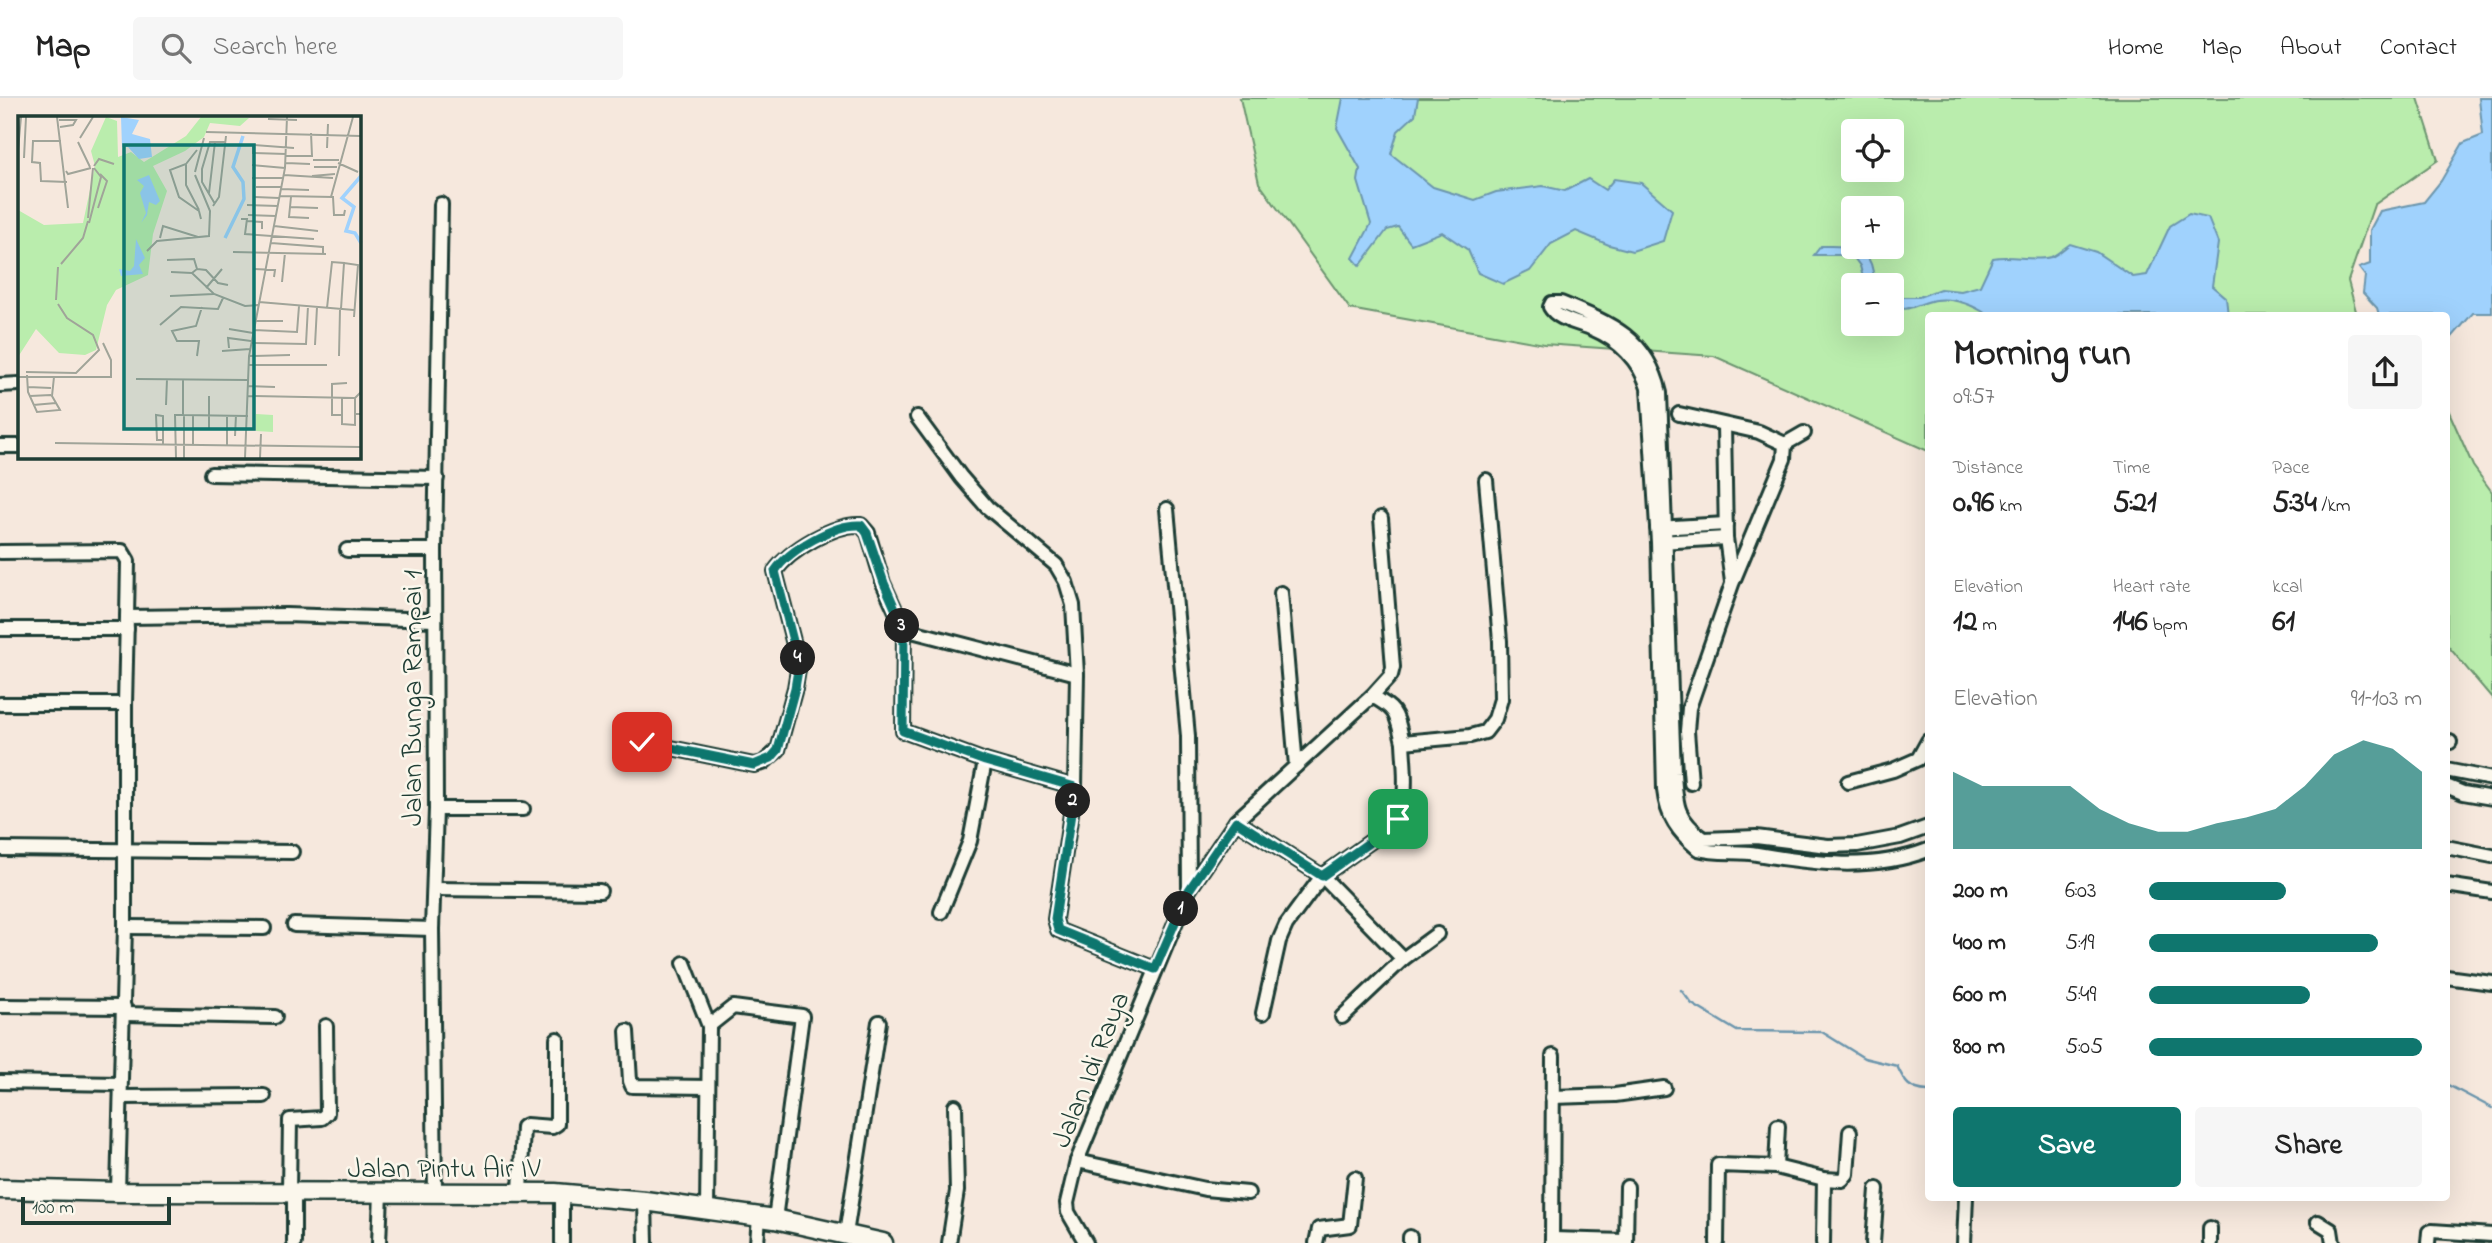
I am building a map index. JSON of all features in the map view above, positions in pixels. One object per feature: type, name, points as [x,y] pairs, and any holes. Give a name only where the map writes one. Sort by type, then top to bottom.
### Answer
[{"type":"main road","name":"Jalan Pintu Air IV","points":[[0,1189],[562,1194],[645,1200],[767,1218],[872,1242]]},
{"type":"street","name":"Jalan Bunga Rampai 1","points":[[435,1192],[432,929],[436,808],[435,550],[441,204]]},
{"type":"street","points":[[1660,528],[1660,393],[1654,371],[1641,349],[1619,328],[1561,303],[1552,303],[1550,307],[1556,315],[1596,330],[1613,341],[1634,359],[1645,377],[1650,401],[1660,528],[1665,652],[1675,792],[1679,813],[1690,828],[1704,839],[1756,837],[1828,846],[1857,845],[1900,837],[1925,828]]},
{"type":"street","points":[[0,385],[18,384]]},
{"type":"street","points":[[1679,414],[1759,432],[1785,444]]},
{"type":"street","points":[[917,417],[961,477],[987,507],[1056,565],[1066,582],[1073,605],[1077,674],[1075,787],[1055,919],[1058,930],[1155,969]]},
{"type":"street","points":[[1724,425],[1726,538],[1732,584]]},
{"type":"street","points":[[1785,444],[1804,433]]},
{"type":"street","points":[[1691,783],[1687,731],[1689,708],[1732,584],[1784,459],[1785,444]]},
{"type":"street","points":[[0,446],[18,446]]},
{"type":"street","points":[[211,474],[437,478]]},
{"type":"street","points":[[1403,742],[1485,732],[1495,719],[1501,699],[1500,641],[1486,480]]},
{"type":"street","points":[[1167,509],[1188,736],[1189,890]]},
{"type":"street","name":"Jalan Idi Raya","points":[[1086,1243],[1068,1212],[1067,1203],[1077,1161],[1189,890],[1236,821],[1372,696],[1391,675],[1393,667],[1381,518]]},
{"type":"street","points":[[1660,528],[1726,524]]},
{"type":"street","points":[[642,742],[754,765],[771,758],[781,742],[799,664],[775,571],[781,561],[796,549],[846,525],[861,525],[865,528],[904,629],[903,731],[985,761],[1075,787]]},
{"type":"street","points":[[1661,542],[1726,538]]},
{"type":"street","points":[[347,550],[435,550]]},
{"type":"street","points":[[0,552],[122,551],[128,561],[124,1010],[118,1192]]},
{"type":"street","points":[[1281,593],[1296,766]]},
{"type":"street","points":[[0,629],[286,615],[435,620]]},
{"type":"street","points":[[904,629],[1077,674]]},
{"type":"street","points":[[1665,652],[1664,790],[1668,813],[1674,825],[1698,849],[1756,854],[1808,863],[1858,864],[1885,861],[1925,851]]},
{"type":"street","points":[[1263,1013],[1279,941],[1286,925],[1322,876],[1391,827],[1403,809],[1403,742],[1396,713],[1387,704],[1372,696]]},
{"type":"street","points":[[0,704],[125,704]]},
{"type":"street","points":[[1848,782],[1893,770],[1923,756]]},
{"type":"street","points":[[941,912],[970,841],[985,761]]},
{"type":"street","points":[[2450,771],[2492,779]]},
{"type":"street","points":[[2450,788],[2492,798]]},
{"type":"street","points":[[436,808],[523,808]]},
{"type":"street","points":[[1236,821],[1322,876],[1403,960]]},
{"type":"street","points":[[1756,837],[1756,854]]},
{"type":"street","points":[[2450,848],[2492,856]]},
{"type":"street","points":[[2,849],[292,852]]},
{"type":"street","points":[[2450,886],[2492,892]]},
{"type":"street","points":[[434,889],[600,891]]},
{"type":"street","points":[[295,925],[432,929]]},
{"type":"street","points":[[125,928],[264,928]]},
{"type":"street","points":[[1342,1017],[1403,960],[1437,934]]},
{"type":"street","points":[[684,963],[709,1026],[707,1210]]},
{"type":"street","points":[[2450,978],[2492,983]]},
{"type":"street","points":[[0,1006],[275,1017]]},
{"type":"street","points":[[709,1026],[733,1007],[802,1016],[767,1218],[757,1243]]},
{"type":"street","points":[[845,1234],[879,1022]]},
{"type":"street","points":[[294,1243],[290,1120],[322,1118],[327,1114],[326,1026]]},
{"type":"street","points":[[627,1031],[632,1086],[708,1087]]},
{"type":"street","points":[[520,1192],[523,1127],[552,1127],[557,1124],[557,1039]]},
{"type":"street","points":[[1553,1056],[1552,1241],[1626,1242],[1627,1187]]},
{"type":"street","points":[[0,1082],[121,1091],[264,1096]]},
{"type":"street","points":[[1552,1097],[1615,1095],[1664,1088]]},
{"type":"street","points":[[950,1243],[957,1191],[955,1106]]},
{"type":"street","points":[[1776,1167],[1778,1126]]},
{"type":"street","points":[[1717,1243],[1716,1167],[1776,1167],[1842,1181],[1847,1174],[1850,1132]]},
{"type":"street","points":[[1077,1161],[1205,1189],[1248,1192]]},
{"type":"street","points":[[1316,1243],[1319,1229],[1350,1225],[1355,1178]]},
{"type":"street","points":[[1824,1179],[1824,1243]]},
{"type":"street","points":[[1873,1243],[1877,1189]]},
{"type":"street","points":[[379,1243],[381,1193]]},
{"type":"street","points":[[562,1194],[562,1243]]},
{"type":"street","points":[[645,1200],[646,1243]]},
{"type":"street","points":[[1964,1243],[1966,1201]]},
{"type":"street","points":[[2318,1222],[2331,1230],[2333,1243]]},
{"type":"street","points":[[2210,1227],[2210,1243]]},
{"type":"street","points":[[2428,1243],[2429,1232],[2432,1231],[2492,1235]]},
{"type":"green space","points":[[1240,98],[2418,98],[2438,160],[2374,205],[2348,281],[2356,312],[1925,312],[1925,450],[1714,356],[1544,344],[1350,309],[1259,183]]},
{"type":"green space","points":[[2450,414],[2473,466],[2492,492],[2492,698],[2450,649]]},
{"type":"water","points":[[1343,98],[1418,98],[1415,115],[1398,131],[1391,154],[1433,187],[1475,200],[1496,192],[1543,186],[1565,191],[1588,179],[1605,190],[1614,179],[1641,183],[1672,210],[1663,241],[1632,251],[1576,231],[1551,244],[1530,271],[1503,284],[1478,273],[1468,250],[1442,232],[1411,244],[1398,227],[1387,230],[1360,266],[1353,258],[1371,224],[1358,181],[1360,169],[1337,128]]},
{"type":"water","points":[[2479,98],[2492,98],[2492,313],[2473,313],[2450,340],[2450,312],[2378,312],[2363,293],[2365,276],[2359,268],[2370,264],[2370,230],[2380,211],[2424,202],[2441,181],[2463,143],[2483,135]]},
{"type":"water","points":[[2189,214],[2208,218],[2218,243],[2212,286],[2226,298],[2228,312],[1982,312],[1965,303],[1949,300],[1932,301],[1904,309],[1904,297],[1919,297],[1940,289],[1961,291],[1980,286],[1993,258],[2051,257],[2070,244],[2096,252],[2133,277],[2147,275],[2170,226]]},
{"type":"water","points":[[1821,246],[1841,246],[1841,255],[1814,255]]},
{"type":"water","points":[[1855,259],[1868,259],[1874,273],[1862,273]]},
{"type":"waterway","points":[[1681,990],[1692,1004],[1737,1031],[1822,1032],[1864,1058],[1897,1066],[1908,1085],[1925,1090]]},
{"type":"waterway","points":[[2450,1086],[2492,1108]]},
{"type":"route","points":[[642,742],[754,765],[771,758],[781,742],[799,664],[775,571],[781,561],[796,549],[846,525],[855,524],[865,528],[892,604],[904,629],[903,731],[985,761],[1075,787],[1055,919],[1058,930],[1155,969],[1189,890],[1236,821],[1322,876],[1391,827],[1398,819]]}]
